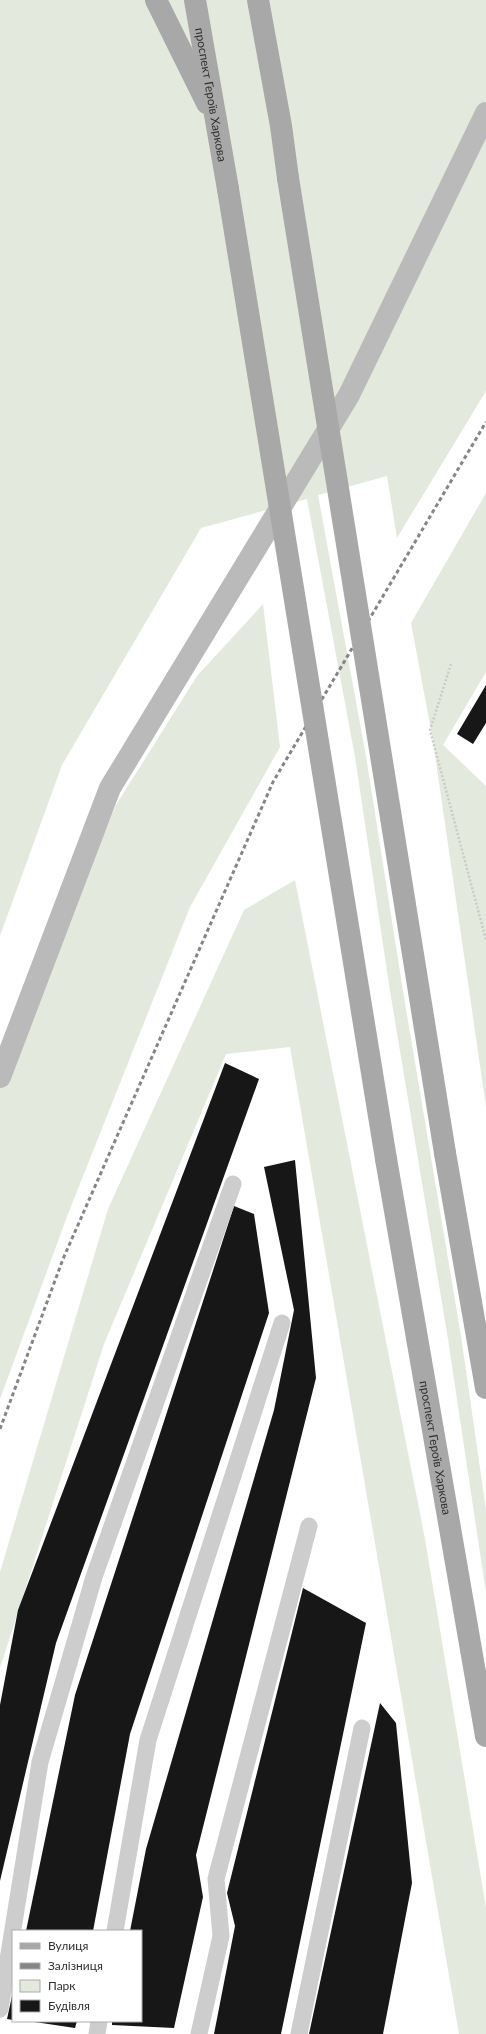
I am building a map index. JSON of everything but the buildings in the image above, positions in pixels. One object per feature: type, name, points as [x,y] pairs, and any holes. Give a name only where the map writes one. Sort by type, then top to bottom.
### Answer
[{"type":"main road","points":[[156,0],[218,125]]},
{"type":"main road","name":"проспект Героїв Харкова","points":[[195,0],[218,125],[386,1159],[486,1736]]},
{"type":"main road","points":[[258,0],[281,126],[288,178],[445,1153],[486,1388]]},
{"type":"main road","points":[[0,1077],[110,788],[349,395],[486,113]]},
{"type":"lane","points":[[13,1930],[40,1762],[94,1577],[232,1184]]},
{"type":"lane","points":[[115,1930],[148,1740],[282,1323]]},
{"type":"lane","points":[[199,2034],[221,1936],[216,1878],[309,1526]]},
{"type":"lane","points":[[299,2034],[362,1728]]},
{"type":"lane","points":[[0,2009],[12,1935]]},
{"type":"lane","points":[[97,2034],[99,2022]]},
{"type":"path","points":[[451,664],[430,730],[486,940]]},
{"type":"green space","points":[[0,0],[486,0],[486,391],[397,538],[387,476],[318,495],[366,756],[403,991],[461,1336],[486,1510],[486,1593],[448,1339],[390,991],[355,757],[307,499],[201,528],[62,765],[0,936]]},
{"type":"green space","points":[[486,493],[486,672],[443,745],[486,786],[486,1107],[433,741],[411,623]]},
{"type":"green space","points":[[263,604],[280,747],[190,907],[68,1214],[0,1399],[0,1077],[116,805],[197,676]]},
{"type":"green space","points":[[295,880],[425,1539],[486,1908],[486,2034],[459,2034],[290,1047],[226,1054],[104,1344],[0,1668],[0,1572],[108,1209],[244,910]]},
{"type":"railway","points":[[0,1429],[63,1259],[273,782],[486,422]]}]
